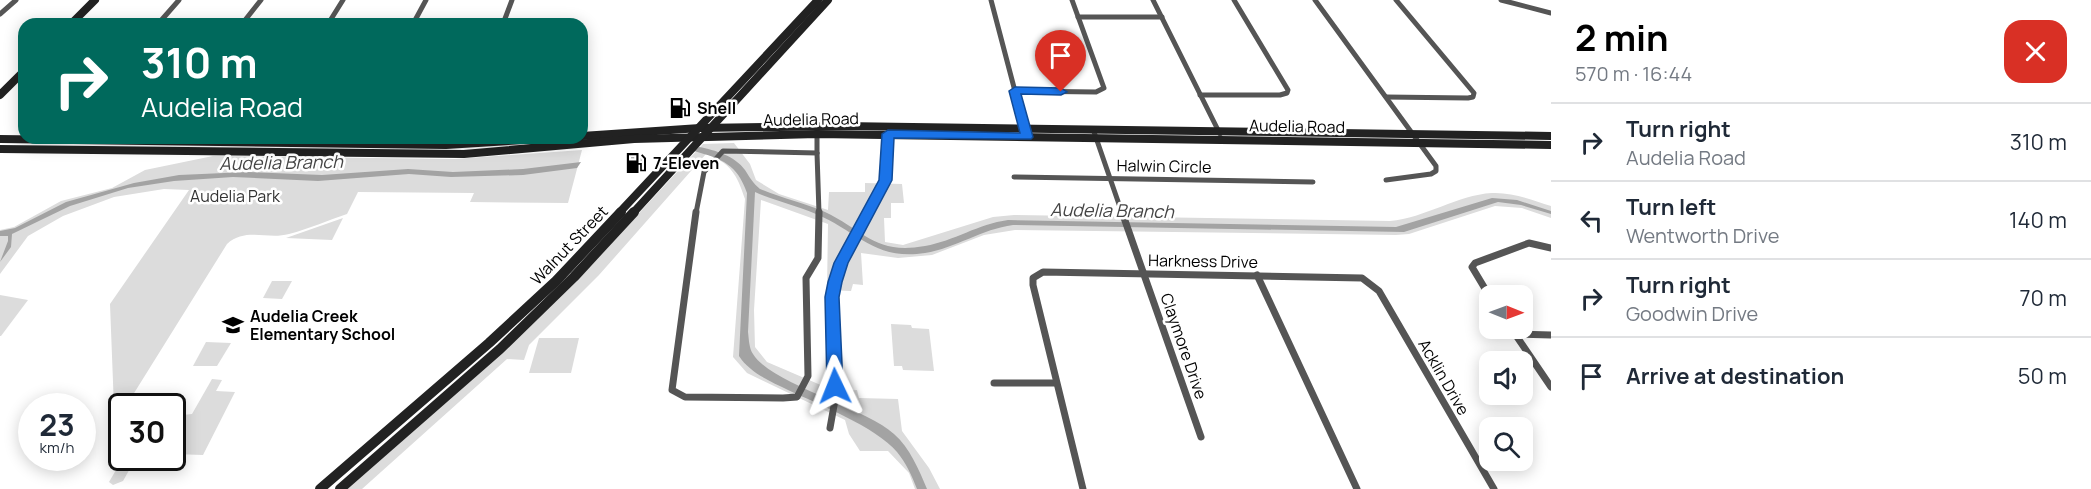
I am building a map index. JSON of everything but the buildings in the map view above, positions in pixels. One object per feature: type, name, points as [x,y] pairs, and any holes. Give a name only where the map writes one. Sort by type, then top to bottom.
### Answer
[{"type":"main road","points":[[77,18],[95,0]]},
{"type":"main road","name":"Walnut Street","points":[[340,489],[543,308],[593,258],[797,21],[818,0]]},
{"type":"main road","name":"Walnut Street","points":[[701,132],[712,128],[828,0]]},
{"type":"main road","points":[[797,21],[806,25]]},
{"type":"main road","points":[[0,95],[18,77]]},
{"type":"main road","name":"Audelia Road","points":[[712,128],[1026,132],[1093,129],[1551,136]]},
{"type":"main road","name":"Audelia Road","points":[[588,136],[701,132],[749,135],[817,130]]},
{"type":"main road","name":"Audelia Road","points":[[588,142],[692,137],[701,132]]},
{"type":"main road","name":"Audelia Road","points":[[1026,132],[1096,138],[1551,145]]},
{"type":"main road","points":[[1511,135],[1518,144]]},
{"type":"main road","name":"Walnut Street","points":[[320,489],[498,335],[556,281],[692,137]]},
{"type":"main road","points":[[199,152],[205,144]]},
{"type":"main road","points":[[211,152],[216,144]]},
{"type":"main road","points":[[346,154],[351,144]]},
{"type":"main road","name":"Audelia Road","points":[[423,144],[539,144]]},
{"type":"main road","name":"Audelia Road","points":[[0,149],[464,154],[522,144]]},
{"type":"street","points":[[0,14],[16,0]]},
{"type":"street","points":[[163,18],[179,0]]},
{"type":"street","points":[[248,18],[261,0]]},
{"type":"street","points":[[332,18],[343,0]]},
{"type":"street","points":[[416,18],[426,0]]},
{"type":"street","points":[[505,18],[512,0]]},
{"type":"street","points":[[991,0],[1026,132]]},
{"type":"street","points":[[1015,91],[1102,91],[1104,88],[1072,0]]},
{"type":"street","points":[[1153,0],[1223,140]]},
{"type":"street","points":[[1200,95],[1280,95],[1287,93],[1288,90],[1234,0]]},
{"type":"street","points":[[1315,0],[1436,166],[1436,171],[1386,180]]},
{"type":"street","points":[[1386,97],[1468,98],[1473,97],[1474,93],[1396,0]]},
{"type":"street","points":[[1501,0],[1551,13]]},
{"type":"street","points":[[1078,17],[1162,18]]},
{"type":"street","name":"Claymore Drive","points":[[1093,129],[1201,437]]},
{"type":"street","points":[[817,130],[818,154],[819,205],[820,222],[818,258],[806,278],[808,378],[803,389],[797,397],[685,397],[672,390],[700,185],[704,172],[722,153],[733,149],[762,153],[818,154]]},
{"type":"street","points":[[830,428],[835,400],[832,297],[841,263],[886,180],[889,130]]},
{"type":"street","points":[[749,135],[749,150]]},
{"type":"street","points":[[0,149],[4,139]]},
{"type":"street","points":[[148,152],[155,144]]},
{"type":"street","name":"Halwin Circle","points":[[1014,177],[1313,182]]},
{"type":"street","points":[[1482,285],[1474,273],[1472,267],[1474,263],[1529,243],[1551,248]]},
{"type":"street","name":"Harkness Drive","points":[[1056,384],[1033,285],[1033,278],[1038,274],[1049,271],[1357,277],[1368,281]]},
{"type":"street","points":[[1257,275],[1358,489]]},
{"type":"street","name":"Acklin Drive","points":[[1368,281],[1379,291],[1494,489]]},
{"type":"street","points":[[1533,333],[1551,335]]},
{"type":"street","points":[[1518,339],[1551,387]]},
{"type":"street","points":[[994,383],[1056,384],[1083,489]]},
{"type":"green space","points":[[734,143],[750,164],[756,180],[779,194],[828,210],[829,192],[865,192],[865,183],[902,184],[904,203],[891,203],[891,218],[884,218],[885,242],[903,245],[993,217],[1014,215],[1390,221],[1416,216],[1466,198],[1492,193],[1514,195],[1551,206],[1551,218],[1522,208],[1495,206],[1409,234],[1396,235],[1015,230],[984,235],[932,255],[898,258],[861,253],[863,285],[853,284],[851,291],[827,290],[828,224],[761,200],[754,310],[755,347],[767,362],[844,395],[844,391],[857,390],[859,398],[898,399],[902,431],[929,468],[940,489],[915,489],[909,473],[888,451],[860,451],[849,434],[845,420],[747,373],[733,357],[745,199],[732,171],[722,161],[706,154],[599,275],[529,345],[524,360],[507,359],[362,489],[346,489],[588,268],[703,144]]},
{"type":"green space","name":"Audelia Park","points":[[582,150],[568,203],[470,202],[474,193],[358,192],[347,214],[289,234],[249,235],[234,239],[227,244],[134,393],[113,393],[110,304],[189,190],[164,189],[114,197],[63,216],[28,236],[0,274],[0,230],[14,227],[61,201],[112,188],[145,170],[213,156],[455,159]]},
{"type":"green space","points":[[343,218],[332,240],[286,238]]},
{"type":"green space","points":[[272,281],[292,281],[282,299],[263,298]]},
{"type":"green space","points":[[0,295],[28,300],[1,336],[0,336]]},
{"type":"green space","points":[[891,324],[929,329],[934,371],[903,370],[902,366],[894,366]]},
{"type":"green space","points":[[539,338],[579,338],[571,373],[529,373]]},
{"type":"green space","points":[[206,342],[231,343],[217,366],[193,366]]},
{"type":"green space","points":[[212,379],[222,380],[216,391],[235,392],[203,455],[186,454],[186,415],[192,414]]},
{"type":"green space","points":[[115,471],[129,471],[123,481],[113,485],[109,482]]},
{"type":"shaded area","points":[[699,147],[718,152],[736,161],[760,189],[825,212],[871,240],[894,247],[908,248],[936,244],[986,225],[1008,220],[1396,227],[1492,198],[1517,200],[1551,211],[1551,214],[1521,205],[1498,202],[1404,232],[1013,225],[991,230],[936,251],[908,254],[879,249],[816,214],[755,192],[748,332],[753,354],[763,365],[778,375],[862,414],[894,434],[909,453],[927,489],[917,489],[903,461],[888,443],[846,417],[761,376],[739,356],[747,193],[733,169],[720,160],[694,151]]},
{"type":"shaded area","points":[[581,162],[577,168],[523,175],[451,177],[409,174],[318,181],[233,177],[174,181],[128,188],[70,206],[12,234],[11,247],[0,262],[8,236],[0,236],[0,231],[15,228],[66,202],[134,183],[179,175],[247,172],[322,175],[408,169],[453,172],[523,169]]},
{"type":"place","name":"Shell","points":[[680,108]]},
{"type":"place","name":"7-Eleven","points":[[636,163]]},
{"type":"place","name":"Audelia Creek Elementary School","points":[[233,325]]},
{"type":"route","points":[[835,386],[832,297],[835,282],[841,263],[874,206],[886,180],[888,134],[1027,137],[1015,91],[1061,92]]},
{"type":"water label","name":"Audelia Branch","points":[[281,163]]},
{"type":"water label","name":"Audelia Branch","points":[[1112,211]]}]
